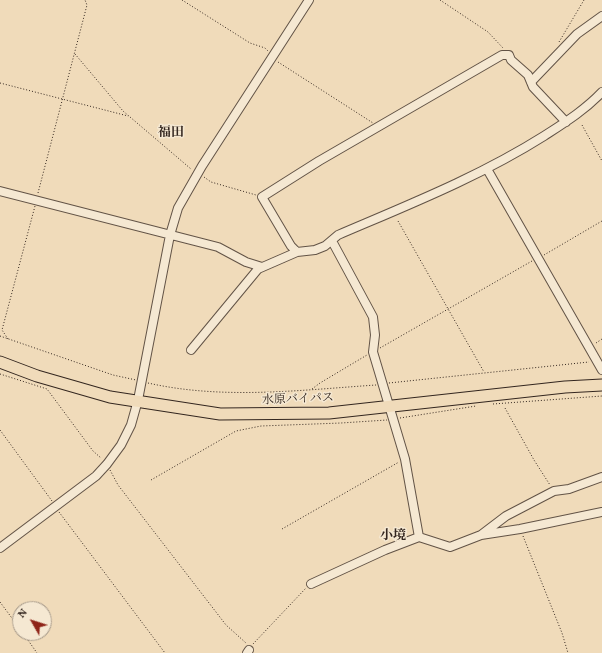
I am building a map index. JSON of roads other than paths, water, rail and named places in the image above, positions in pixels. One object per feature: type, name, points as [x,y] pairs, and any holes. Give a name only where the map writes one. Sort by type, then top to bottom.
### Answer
[{"type":"highway","name":"水原バイパス","points":[[0,362],[77,388],[110,396],[220,414],[329,412],[565,387],[602,385]]},
{"type":"street","points":[[0,548],[56,507],[104,468],[121,445],[131,425],[138,400],[170,235],[178,208],[309,0]]},
{"type":"street","points":[[531,82],[577,34],[602,16]]},
{"type":"street","points":[[297,252],[291,246],[262,198],[319,161],[502,55],[508,55],[511,60],[528,75],[533,87],[566,122]]},
{"type":"street","points":[[191,350],[258,269],[297,252],[315,250],[325,246],[338,235],[460,183],[522,150],[566,122],[593,102],[602,92]]},
{"type":"street","points":[[487,169],[602,370]]},
{"type":"street","points":[[0,191],[218,247],[246,262],[262,267]]},
{"type":"street","points":[[332,241],[373,317],[375,336],[372,352],[390,406],[405,459],[419,538]]},
{"type":"street","points":[[481,535],[506,516],[554,491],[569,488],[602,477]]},
{"type":"street","points":[[311,584],[385,550],[419,538],[450,547],[481,535],[520,529],[602,512]]},
{"type":"district","name":"福田","points":[[171,134]]},
{"type":"district","name":"小境","points":[[393,537]]}]
